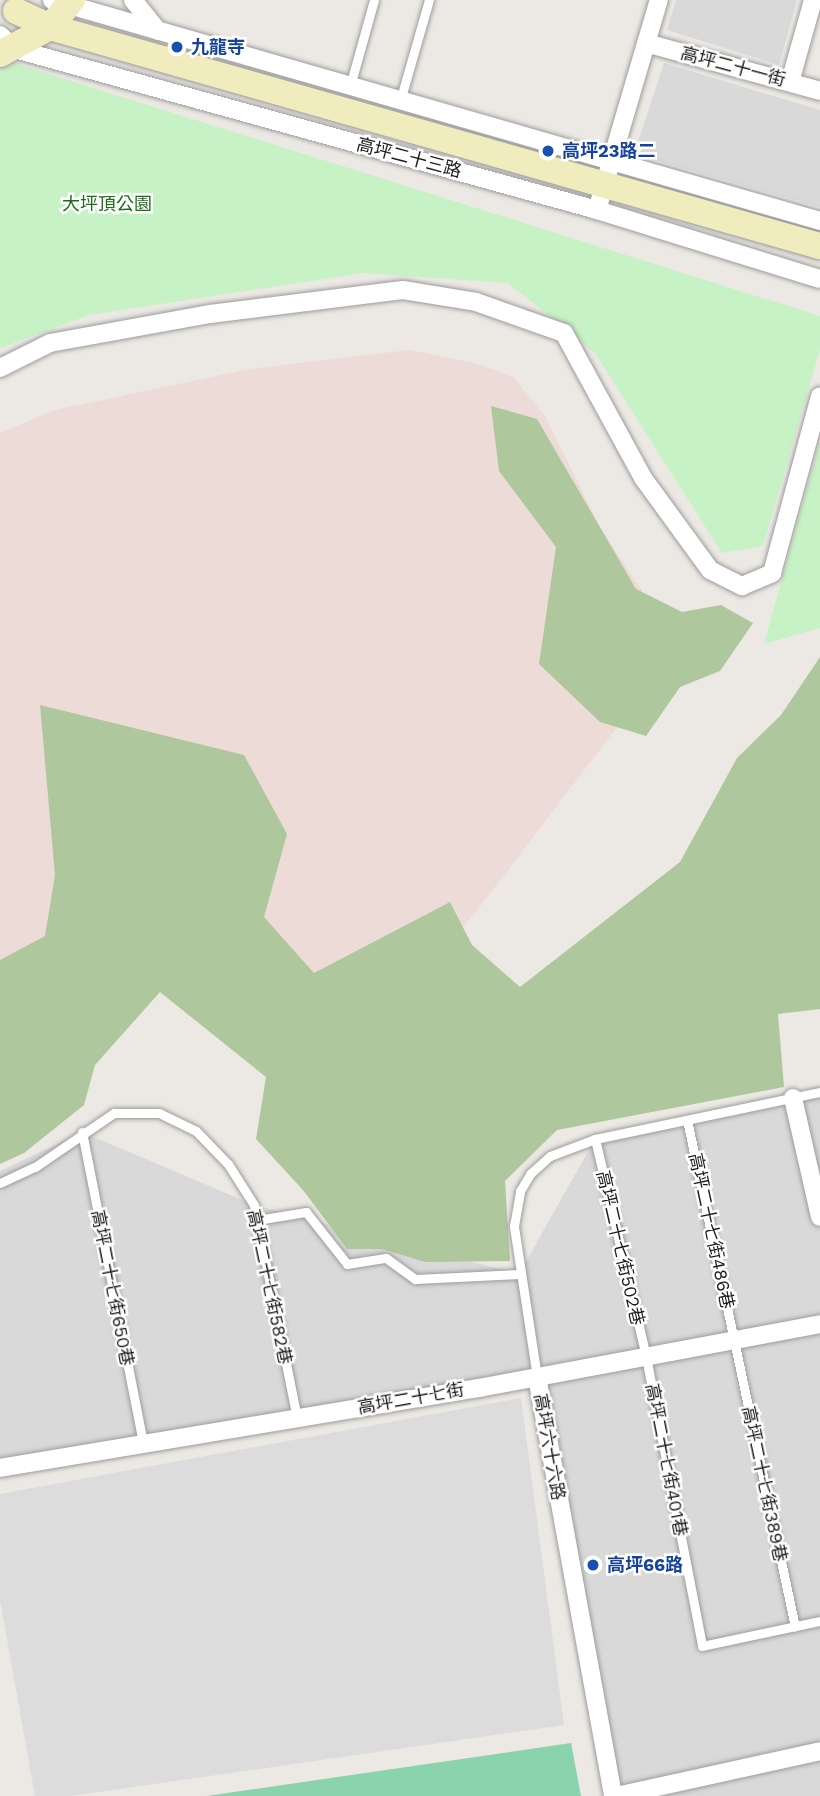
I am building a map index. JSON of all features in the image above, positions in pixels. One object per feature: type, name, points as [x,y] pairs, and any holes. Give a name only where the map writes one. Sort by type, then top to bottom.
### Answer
[{"type":"street","points":[[133,0],[158,31]]},
{"type":"street","points":[[597,210],[659,0]]},
{"type":"street","points":[[790,82],[813,0]]},
{"type":"street","points":[[5,46],[60,9]]},
{"type":"street","name":"高坪二十三路","points":[[60,9],[608,174],[820,221]]},
{"type":"street","name":"高坪二十三路","points":[[14,10],[60,9],[158,31],[400,102],[820,246]]},
{"type":"street","name":"高坪二十一街","points":[[646,43],[820,91]]},
{"type":"street","name":"高坪二十三路","points":[[5,46],[597,210],[820,279]]},
{"type":"street","points":[[0,368],[50,343],[210,314],[403,290],[476,302],[564,333],[643,478],[710,570],[742,586],[772,573],[820,396]]},
{"type":"street","points":[[793,1098],[820,1217]]},
{"type":"street","name":"高坪二十七街","points":[[0,1468],[537,1377],[820,1324]]},
{"type":"street","name":"高坪六十六路","points":[[537,1377],[615,1796]]},
{"type":"street","points":[[615,1796],[820,1751]]},
{"type":"lane","points":[[349,87],[374,0]]},
{"type":"lane","points":[[400,102],[429,0]]},
{"type":"lane","name":"高坪六十六路","points":[[537,1377],[514,1226],[520,1191],[531,1173],[550,1156],[595,1139],[820,1092]]},
{"type":"lane","name":"高坪二十七街582巷","points":[[82,1132],[114,1113],[159,1113],[196,1131],[228,1164],[254,1205],[297,1418]]},
{"type":"lane","name":"高坪二十七街486巷","points":[[687,1120],[734,1341]]},
{"type":"lane","points":[[0,1183],[34,1167],[82,1132]]},
{"type":"lane","name":"高坪二十七街650巷","points":[[82,1132],[143,1444]]},
{"type":"lane","name":"高坪二十七街502巷","points":[[595,1139],[646,1357]]},
{"type":"lane","points":[[257,1220],[306,1212],[347,1264],[386,1258],[415,1279],[520,1274]]},
{"type":"lane","name":"高坪二十七街389巷","points":[[734,1341],[795,1627]]},
{"type":"lane","name":"高坪二十七街401巷","points":[[646,1357],[702,1646],[795,1627]]},
{"type":"lane","points":[[795,1627],[820,1621]]},
{"type":"shaded area","points":[[676,0],[797,0],[779,65],[667,30]]},
{"type":"shaded area","points":[[664,63],[820,110],[820,207],[634,154]]},
{"type":"shaded area","points":[[409,350],[478,364],[513,377],[545,416],[601,529],[679,646],[475,913],[443,949],[367,1012],[196,934],[0,1108],[0,433],[55,410],[250,369]]},
{"type":"shaded area","points":[[820,1090],[820,1796],[614,1796],[537,1377],[0,1472],[0,1171],[82,1132],[254,1205],[519,1274],[595,1139]]},
{"type":"shaded area","points":[[521,1398],[564,1725],[71,1796],[35,1796],[0,1600],[0,1494]]},
{"type":"green space","name":"大坪頂公園","points":[[14,63],[820,316],[820,349],[763,546],[722,553],[595,353],[508,283],[363,273],[89,315],[0,348],[0,70]]},
{"type":"green space","points":[[491,406],[537,419],[636,589],[682,612],[721,605],[753,623],[720,671],[680,687],[646,736],[600,722],[539,664],[556,547],[499,471]]},
{"type":"green space","points":[[820,441],[820,628],[764,644]]},
{"type":"green space","points":[[820,657],[820,1009],[778,1014],[784,1087],[557,1130],[505,1181],[510,1261],[425,1262],[382,1249],[347,1249],[303,1190],[256,1139],[266,1077],[160,992],[95,1065],[84,1105],[24,1153],[0,1164],[0,960],[45,936],[55,875],[40,705],[244,755],[287,834],[264,917],[314,973],[450,902],[472,945],[520,987],[680,862],[737,758],[781,715]]},
{"type":"green space","points":[[571,1743],[581,1796],[207,1796]]},
{"type":"place","name":"九龍寺","points":[[177,47]]},
{"type":"place","name":"高坪23路二","points":[[548,151]]},
{"type":"place","name":"高坪66路","points":[[593,1565]]}]
